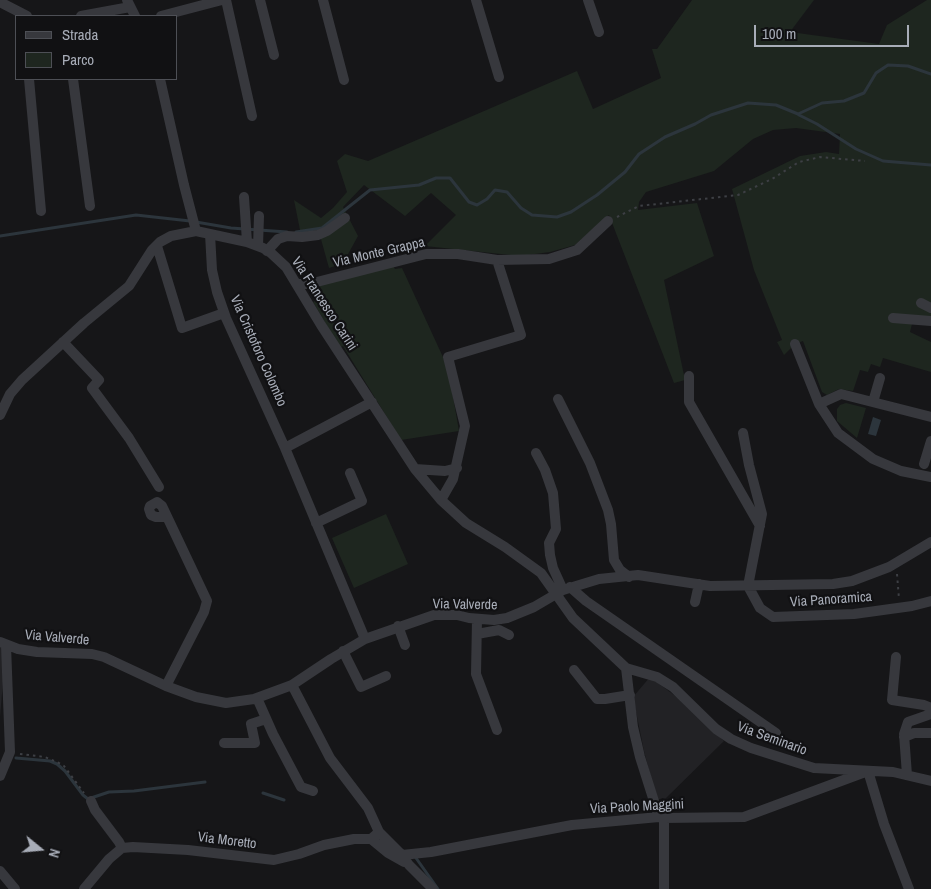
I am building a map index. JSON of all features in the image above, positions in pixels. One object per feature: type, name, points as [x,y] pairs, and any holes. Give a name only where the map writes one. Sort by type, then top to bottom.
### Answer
[{"type":"street","points":[[165,15],[222,0]]},
{"type":"street","points":[[226,0],[252,116]]},
{"type":"street","points":[[260,0],[274,55]]},
{"type":"street","points":[[323,0],[344,80]]},
{"type":"street","points":[[476,0],[500,77]]},
{"type":"street","points":[[588,0],[599,32]]},
{"type":"street","points":[[0,2],[22,15]]},
{"type":"street","points":[[86,15],[131,8]]},
{"type":"street","points":[[29,80],[41,211]]},
{"type":"street","points":[[73,80],[90,206]]},
{"type":"street","points":[[160,80],[196,229]]},
{"type":"street","points":[[244,197],[246,239]]},
{"type":"street","points":[[267,251],[278,239],[287,236],[318,235],[345,218]]},
{"type":"street","points":[[258,241],[259,221]]},
{"type":"street","name":"Via Monte Grappa","points":[[297,284],[310,284],[426,254],[458,254],[497,260],[550,259],[577,250],[608,221]]},
{"type":"street","name":"Via Francesco Carini","points":[[0,415],[10,394],[22,380],[63,342],[130,286],[160,242],[171,236],[196,229],[210,234],[258,241],[286,267],[321,325],[415,469],[441,500],[466,523],[505,547],[563,590]]},
{"type":"street","name":"Via Cristoforo Colombo","points":[[210,234],[212,270],[224,313],[285,448],[365,639]]},
{"type":"street","points":[[157,246],[182,328],[224,313]]},
{"type":"street","points":[[441,500],[457,468],[465,426],[448,357],[521,335],[497,260]]},
{"type":"street","points":[[921,303],[931,308]]},
{"type":"street","points":[[894,318],[931,322]]},
{"type":"street","points":[[63,342],[99,380],[92,388],[159,486]]},
{"type":"street","points":[[794,344],[819,404],[838,434],[873,459],[901,471],[931,477]]},
{"type":"street","points":[[689,376],[689,402],[760,526]]},
{"type":"street","points":[[873,402],[880,378]]},
{"type":"street","points":[[819,404],[841,394],[931,417]]},
{"type":"street","points":[[558,399],[590,463],[608,510],[614,560],[620,570],[629,576]]},
{"type":"street","points":[[285,448],[372,402]]},
{"type":"street","points":[[743,433],[762,514],[748,586]]},
{"type":"street","points":[[924,464],[931,441]]},
{"type":"street","points":[[536,453],[545,470],[553,493],[556,529],[549,542],[550,555],[572,618],[626,668],[633,727],[640,757],[661,817],[664,889]]},
{"type":"street","points":[[415,469],[445,471],[457,468]]},
{"type":"street","points":[[316,523],[362,501],[350,473]]},
{"type":"street","points":[[166,517],[207,601],[204,612],[166,686]]},
{"type":"street","name":"Via Panoramica","points":[[563,590],[599,579],[638,575],[699,584],[748,586],[833,584],[852,581],[889,567],[931,542]]},
{"type":"street","points":[[695,602],[699,584]]},
{"type":"street","name":"Via Panoramica","points":[[748,586],[760,608],[773,617],[854,614],[899,608],[931,601]]},
{"type":"street","points":[[563,590],[586,601],[776,733]]},
{"type":"street","name":"Via Valverde","points":[[3,643],[37,652],[92,654],[104,657],[166,686],[196,697],[226,703],[257,698],[292,685],[365,639],[398,626],[434,615],[457,615],[494,620],[507,618],[521,614],[563,590]]},
{"type":"street","points":[[477,619],[476,674],[496,730]]},
{"type":"street","points":[[398,626],[405,645]]},
{"type":"street","points":[[477,634],[499,630],[509,635]]},
{"type":"street","points":[[0,776],[10,752],[3,643]]},
{"type":"street","points":[[344,651],[361,687],[386,676]]},
{"type":"street","points":[[896,657],[892,700],[924,704],[931,708]]},
{"type":"street","name":"Via Seminario","points":[[626,668],[657,677],[673,687],[716,729],[730,739],[765,755],[806,768],[893,772],[931,781]]},
{"type":"street","points":[[574,670],[597,699],[630,695]]},
{"type":"street","points":[[292,685],[330,758],[368,808],[379,832],[433,889]]},
{"type":"street","points":[[257,698],[301,787],[313,790]]},
{"type":"street","points":[[907,776],[904,737],[908,722],[931,714]]},
{"type":"street","points":[[224,743],[255,743],[251,724],[266,719]]},
{"type":"street","points":[[904,737],[914,733],[931,733]]},
{"type":"street","points":[[868,771],[884,824],[909,889]]},
{"type":"street","name":"Via Paolo Maggini","points":[[402,855],[431,852],[572,825],[661,817],[744,817],[868,771]]},
{"type":"street","points":[[84,889],[109,859],[122,848],[89,799]]},
{"type":"street","points":[[379,832],[370,839],[388,853],[409,865]]},
{"type":"street","name":"Via Moretto","points":[[122,848],[165,849],[274,860],[324,845],[354,839],[370,839]]},
{"type":"street","points":[[0,871],[12,888]]},
{"type":"path","points":[[608,221],[639,206],[738,195],[772,179],[799,162],[820,157],[865,161]]},
{"type":"path","points":[[898,578],[899,608]]},
{"type":"path","points":[[15,753],[45,758],[64,766],[89,799]]},
{"type":"shaded area","points":[[873,417],[881,420],[876,436],[868,434]]},
{"type":"shaded area","points":[[0,647],[3,648],[3,682],[0,717]]},
{"type":"shaded area","points":[[650,677],[678,698],[724,741],[664,800],[663,798],[657,800],[644,751],[633,697]]},
{"type":"green space","points":[[692,0],[814,0],[790,32],[879,44],[887,25],[927,0],[931,0],[931,318],[914,316],[910,332],[931,342],[931,372],[883,358],[880,367],[871,364],[868,372],[860,370],[853,391],[839,389],[827,395],[822,392],[803,341],[795,344],[784,355],[777,342],[782,340],[754,270],[732,189],[800,156],[826,152],[839,154],[840,134],[796,128],[773,130],[753,139],[714,171],[646,192],[639,202],[638,210],[697,203],[714,256],[664,280],[685,380],[674,383],[609,215],[575,245],[550,252],[520,256],[425,246],[456,215],[431,193],[405,216],[364,185],[343,207],[358,236],[347,256],[335,266],[329,268],[319,232],[301,235],[294,200],[321,218],[333,208],[347,192],[337,161],[345,154],[368,161],[577,71],[593,109],[661,78],[652,49],[657,49]]},
{"type":"green space","points":[[393,266],[395,269],[402,268],[448,368],[459,431],[401,440],[343,346],[340,348],[313,302],[318,299],[321,290],[319,284]]},
{"type":"green space","points":[[846,403],[866,408],[857,438],[837,421],[837,409],[840,405]]},
{"type":"green space","points":[[386,514],[408,564],[354,588],[332,538]]},
{"type":"waterway","points":[[296,232],[322,228],[370,190],[419,185],[436,178],[450,178],[469,202],[477,205],[487,199],[495,190],[507,192],[521,208],[532,215],[557,217],[571,212],[597,195],[625,172],[639,154],[665,137],[711,115],[748,103],[776,105],[798,114],[822,103],[844,101],[864,93],[876,73],[888,65],[908,66],[931,74]]},
{"type":"waterway","points":[[799,115],[856,149],[883,161],[931,165]]},
{"type":"waterway","points":[[0,236],[136,215],[190,221]]},
{"type":"waterway","points":[[196,222],[231,228],[287,232]]},
{"type":"waterway","points":[[16,758],[50,761],[57,764],[88,799],[109,792],[134,791],[205,782]]},
{"type":"waterway","points":[[263,793],[284,800]]},
{"type":"waterway","points":[[416,858],[438,889]]}]
